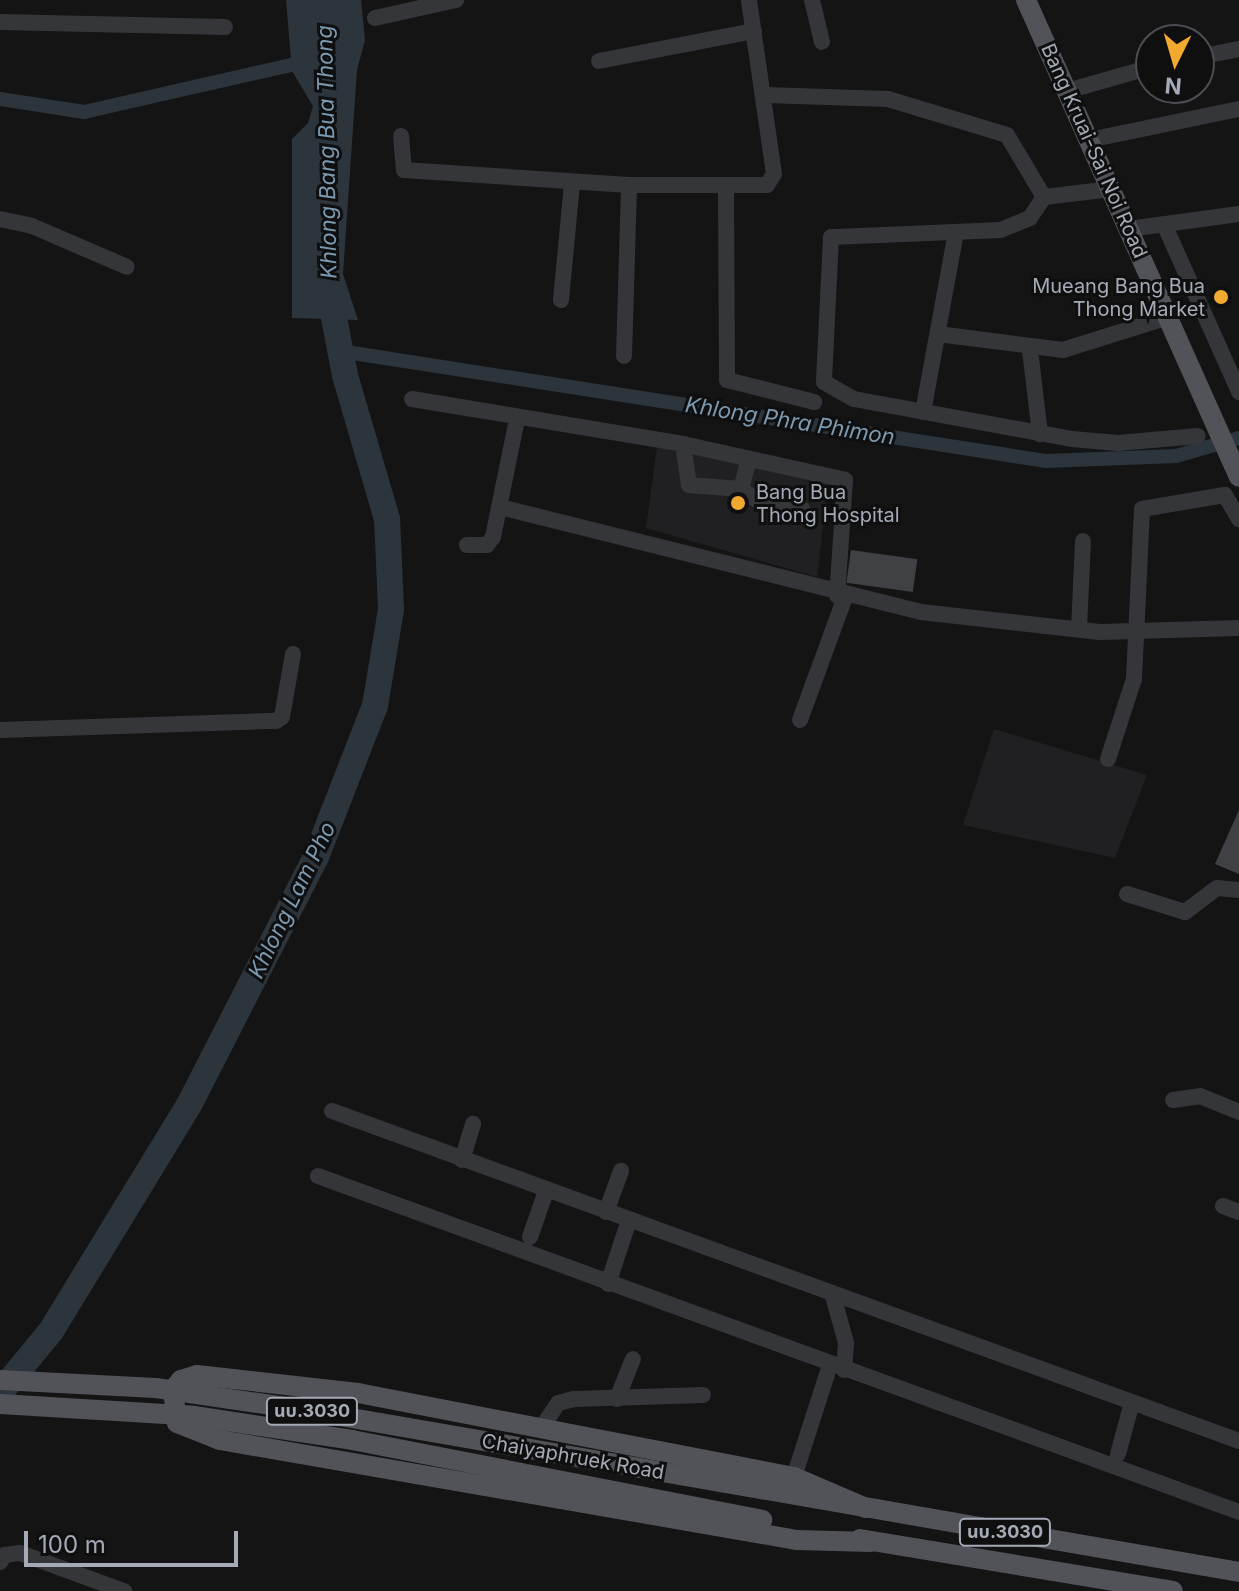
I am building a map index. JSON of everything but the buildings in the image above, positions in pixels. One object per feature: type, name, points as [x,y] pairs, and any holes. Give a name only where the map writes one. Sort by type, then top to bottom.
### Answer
[{"type":"main road","name":"Bang Kruai-Sai Noi Road","points":[[1026,0],[1239,477]]},
{"type":"main road","points":[[866,1508],[794,1477],[358,1393],[197,1375],[181,1380],[171,1409],[192,1434],[220,1440],[797,1540],[871,1542]]},
{"type":"main road","name":"Chaiyaphruek Road","points":[[0,1380],[156,1388],[1235,1569]]},
{"type":"main road","name":"Chaiyaphruek Road","points":[[0,1404],[194,1416],[616,1491],[871,1542],[1173,1591]]},
{"type":"street","points":[[375,18],[456,0]]},
{"type":"street","points":[[401,136],[404,170],[572,183],[767,185],[774,178],[765,95],[749,0]]},
{"type":"street","points":[[812,0],[822,42]]},
{"type":"street","points":[[0,22],[225,27]]},
{"type":"street","points":[[599,61],[754,31]]},
{"type":"street","points":[[1215,54],[1239,49]]},
{"type":"street","points":[[1067,91],[1135,72]]},
{"type":"street","points":[[765,95],[888,99],[1007,135],[1044,197]]},
{"type":"street","points":[[1089,140],[1239,109]]},
{"type":"street","points":[[561,300],[572,183]]},
{"type":"street","points":[[624,356],[629,185]]},
{"type":"street","points":[[726,185],[727,380],[814,402]]},
{"type":"street","points":[[1111,189],[1044,197],[1018,226],[956,232],[835,235],[827,245],[824,382],[854,399],[1040,434],[1118,443],[1198,436]]},
{"type":"street","points":[[1129,229],[1239,214]]},
{"type":"street","points":[[0,219],[32,226],[127,267]]},
{"type":"street","points":[[1164,224],[1239,392]]},
{"type":"street","points":[[923,412],[956,232]]},
{"type":"street","points":[[938,334],[1030,350],[1083,347],[1168,317]]},
{"type":"street","points":[[1030,350],[1040,434]]},
{"type":"street","points":[[412,399],[517,419],[683,444],[845,480],[841,597],[800,720]]},
{"type":"street","points":[[467,545],[490,543],[517,419]]},
{"type":"street","points":[[683,444],[689,485],[741,489],[758,501],[802,509]]},
{"type":"street","points":[[741,489],[749,459]]},
{"type":"street","points":[[1108,759],[1134,679],[1142,509],[1225,495],[1239,519]]},
{"type":"street","points":[[500,507],[841,597],[1079,629],[1239,628]]},
{"type":"street","points":[[1079,629],[1083,541]]},
{"type":"street","points":[[0,730],[276,721],[282,717],[293,654]]},
{"type":"street","points":[[1127,894],[1185,912],[1217,888],[1239,890]]},
{"type":"street","points":[[1173,1100],[1200,1096],[1239,1112]]},
{"type":"street","points":[[332,1111],[606,1212],[628,1223],[1131,1406],[1239,1441]]},
{"type":"street","points":[[462,1160],[473,1124]]},
{"type":"street","points":[[606,1212],[621,1171]]},
{"type":"street","points":[[318,1176],[1239,1512]]},
{"type":"street","points":[[530,1237],[546,1191]]},
{"type":"street","points":[[1223,1206],[1239,1212]]},
{"type":"street","points":[[608,1284],[628,1223]]},
{"type":"street","points":[[794,1477],[846,1343],[833,1296]]},
{"type":"street","points":[[617,1399],[633,1359]]},
{"type":"street","points":[[542,1427],[558,1403],[703,1395]]},
{"type":"street","points":[[1118,1454],[1131,1406]]},
{"type":"street","points":[[0,1562],[5,1555],[20,1553],[124,1591]]},
{"type":"shaded area","name":"Bang Bua Thong Hospital","points":[[657,447],[829,478],[817,577],[646,528]]},
{"type":"shaded area","points":[[994,729],[1147,775],[1115,858],[963,825]]},
{"type":"water","name":"Khlong Bang Bua Thong","points":[[286,0],[361,0],[365,40],[357,70],[343,274],[358,320],[292,318],[292,139],[308,123],[313,106],[292,71]]},
{"type":"waterway","name":"Khlong Bang Bua Thong","points":[[0,99],[84,112],[309,61]]},
{"type":"waterway","name":"Khlong Lam Pho","points":[[0,1393],[51,1331],[189,1105],[316,857],[375,706],[391,609],[387,519],[345,375],[328,287]]},
{"type":"waterway","name":"Khlong Phra Phimon","points":[[340,351],[1046,461],[1176,456],[1239,438]]},
{"type":"place","name":"Mueang Bang Bua Thong Market","points":[[1221,297]]},
{"type":"place","name":"Bang Bua Thong Hospital","points":[[738,503]]}]
